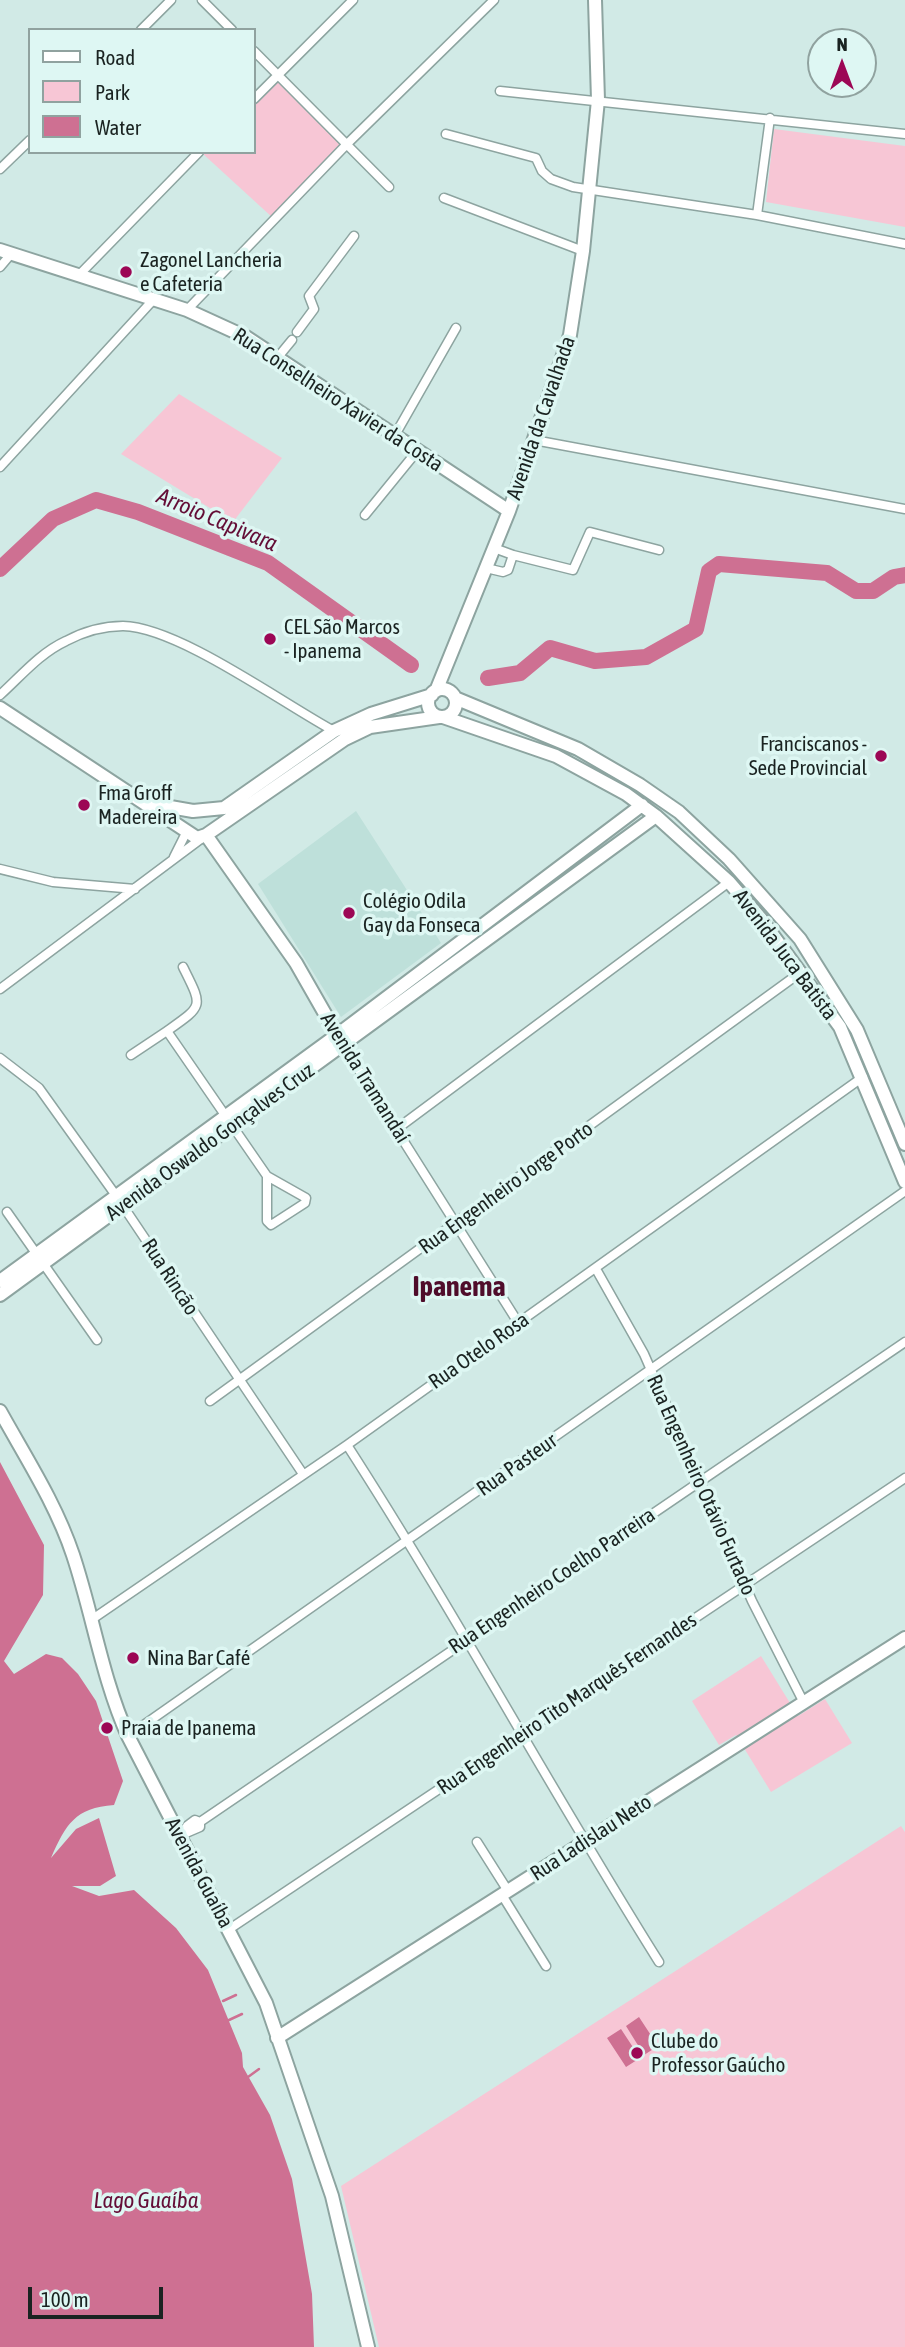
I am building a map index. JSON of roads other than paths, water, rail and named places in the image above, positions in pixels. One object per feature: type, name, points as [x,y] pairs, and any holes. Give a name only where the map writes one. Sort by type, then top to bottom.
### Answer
[{"type":"street","points":[[143,28],[171,0]]},
{"type":"street","points":[[202,0],[230,28]]},
{"type":"street","points":[[256,97],[353,0]]},
{"type":"street","points":[[187,310],[347,144],[494,0]]},
{"type":"street","name":"Avenida da Cavalhada","points":[[434,693],[451,658],[509,511],[570,335],[583,251],[598,100],[595,0]]},
{"type":"street","points":[[256,53],[389,187]]},
{"type":"street","points":[[500,91],[905,134]]},
{"type":"street","points":[[757,215],[770,118]]},
{"type":"street","points":[[446,134],[536,158],[542,171],[551,178],[590,190],[757,215],[905,244]]},
{"type":"street","points":[[0,169],[28,142]]},
{"type":"street","points":[[79,275],[197,154]]},
{"type":"street","points":[[444,198],[583,251]]},
{"type":"street","points":[[297,332],[313,309],[309,296],[354,236]]},
{"type":"street","points":[[0,267],[6,252]]},
{"type":"street","name":"Rua Conselheiro Xavier da Costa","points":[[6,252],[187,310],[246,337],[509,511]]},
{"type":"street","points":[[0,467],[154,299]]},
{"type":"street","points":[[395,435],[456,328]]},
{"type":"street","points":[[278,357],[292,340]]},
{"type":"street","points":[[534,440],[905,509]]},
{"type":"street","points":[[365,515],[418,450]]},
{"type":"street","points":[[494,548],[573,570],[590,532],[659,550]]},
{"type":"street","points":[[486,568],[505,572],[513,555]]},
{"type":"street","points":[[0,695],[45,653],[65,641],[88,632],[122,626],[149,630],[184,644],[334,731]]},
{"type":"street","name":"Avenida da Cavalhada","points":[[451,658],[454,696]]},
{"type":"street","points":[[434,693],[429,705],[441,717]]},
{"type":"street","points":[[173,860],[186,831],[186,819],[199,812],[224,808],[334,731],[371,714],[434,693]]},
{"type":"street","name":"Avenida Juca Batista","points":[[434,693],[454,696],[578,749],[640,785],[679,813],[729,859],[800,939],[858,1030],[905,1144]]},
{"type":"street","points":[[0,989],[206,835],[345,739],[370,727],[452,713],[454,696]]},
{"type":"street","points":[[0,708],[149,803],[193,837],[206,835]]},
{"type":"street","name":"Avenida Juca Batista","points":[[441,717],[556,757],[642,805],[729,882],[801,972],[840,1027],[905,1182]]},
{"type":"street","points":[[149,803],[199,812],[212,820],[206,835]]},
{"type":"street","name":"Avenida Oswaldo Gonçalves Cruz","points":[[340,1040],[440,956],[642,805]]},
{"type":"street","name":"Avenida Oswaldo Gonçalves Cruz","points":[[0,1295],[42,1258],[230,1120],[340,1040],[449,967],[656,816]]},
{"type":"street","name":"Avenida Tramandaí","points":[[206,835],[296,963],[340,1040],[519,1324]]},
{"type":"street","points":[[0,869],[53,882],[136,889]]},
{"type":"street","points":[[398,1129],[729,882]]},
{"type":"street","points":[[534,886],[543,897]]},
{"type":"street","points":[[440,956],[449,967]]},
{"type":"street","points":[[131,1055],[195,1012],[197,996],[183,967]]},
{"type":"street","name":"Rua Engenheiro Jorge Porto","points":[[210,1401],[801,972]]},
{"type":"street","points":[[167,1031],[267,1176],[307,1200],[271,1225],[267,1222],[267,1176]]},
{"type":"street","name":"Rua Rincão","points":[[0,1058],[39,1088],[120,1202],[303,1474]]},
{"type":"street","name":"Rua Otelo Rosa","points":[[91,1620],[347,1445],[863,1077]]},
{"type":"street","name":"Rua Pasteur","points":[[128,1736],[410,1541],[905,1191]]},
{"type":"street","points":[[8,1212],[97,1340]]},
{"type":"street","name":"Avenida Oswaldo Gonçalves Cruz","points":[[0,1281],[42,1258]]},
{"type":"street","name":"Rua Engenheiro Otávio Furtado","points":[[596,1269],[624,1315],[651,1370],[698,1482],[804,1703]]},
{"type":"street","name":"Rua Engenheiro Coelho Parreira","points":[[182,1834],[191,1832],[201,1822],[466,1638],[905,1342]]},
{"type":"street","name":"Avenida Guaíba","points":[[0,1411],[50,1501],[72,1554],[110,1697],[266,2003],[331,2196],[368,2347]]},
{"type":"street","points":[[347,1445],[410,1541],[584,1843],[659,1962]]},
{"type":"street","name":"Rua Engenheiro Tito Marquês Fernandes","points":[[228,1930],[905,1478]]},
{"type":"street","name":"Rua Ladislau Neto","points":[[278,2038],[905,1638]]},
{"type":"street","points":[[477,1842],[546,1966]]},
{"type":"water","name":"Lago Guaíba","points":[[0,1462],[44,1545],[43,1595],[4,1661],[14,1674],[46,1654],[62,1658],[78,1674],[96,1701],[123,1781],[114,1805],[81,1814],[67,1827],[51,1858],[76,1829],[99,1818],[116,1876],[100,1886],[72,1886],[99,1896],[134,1890],[176,1928],[208,1970],[242,2053],[243,2067],[270,2115],[292,2179],[312,2294],[314,2347],[0,2347]]},
{"type":"water","points":[[639,2017],[658,2046],[644,2055],[626,2026]]},
{"type":"water","points":[[621,2029],[640,2058],[626,2067],[607,2038]]},
{"type":"waterway","name":"Arroio Capivara","points":[[0,569],[53,519],[96,500],[138,512],[268,563],[411,665]]},
{"type":"waterway","name":"Arroio Capivara","points":[[488,678],[520,673],[550,648],[595,661],[646,657],[696,629],[709,571],[719,564],[827,573],[856,591],[873,591],[894,577],[905,575]]},
{"type":"waterway","points":[[223,2001],[236,1995]]},
{"type":"waterway","points":[[229,2020],[242,2014]]},
{"type":"waterway","points":[[248,2077],[259,2069]]},
{"type":"place","name":"Zagonel Lancheria e Cafeteria","points":[[126,272]]},
{"type":"place","name":"CEL São Marcos - Ipanema","points":[[270,639]]},
{"type":"place","name":"Franciscanos - Sede Provincial","points":[[881,756]]},
{"type":"place","name":"Fma Groff Madereira","points":[[84,805]]},
{"type":"place","name":"Colégio Odila Gay da Fonseca","points":[[349,913]]},
{"type":"place","name":"Nina Bar Café","points":[[133,1658]]},
{"type":"place","name":"Praia de Ipanema","points":[[107,1728]]},
{"type":"place","name":"Clube do Professor Gaúcho","points":[[637,2053]]},
{"type":"district","name":"Ipanema","points":[[459,1287]]}]
